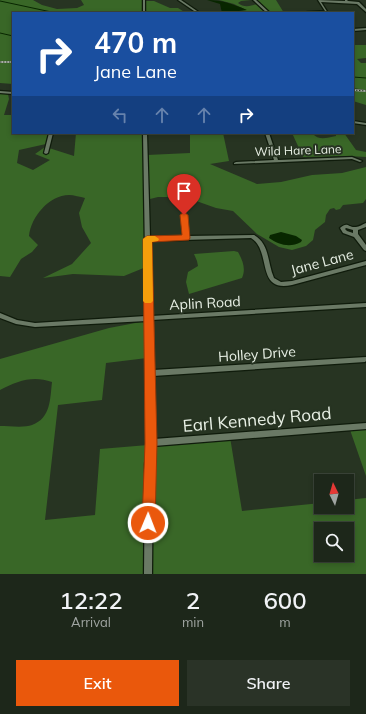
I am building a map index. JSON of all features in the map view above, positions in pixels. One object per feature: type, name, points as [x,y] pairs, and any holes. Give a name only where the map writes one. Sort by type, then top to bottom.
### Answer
[{"type":"street","points":[[144,0],[144,12]]},
{"type":"street","points":[[179,0],[197,12]]},
{"type":"street","points":[[254,0],[268,12]]},
{"type":"street","points":[[319,0],[358,2],[366,10]]},
{"type":"street","points":[[319,0],[326,12]]},
{"type":"street","points":[[354,30],[366,29]]},
{"type":"street","points":[[0,92],[12,93]]},
{"type":"street","points":[[354,122],[366,124]]},
{"type":"street","points":[[46,153],[50,134]]},
{"type":"street","points":[[145,134],[151,443],[149,471],[148,574]]},
{"type":"street","points":[[267,134],[276,161]]},
{"type":"street","name":"Wild Hare Lane","points":[[236,163],[352,158],[360,161]]},
{"type":"street","points":[[184,215],[186,238]]},
{"type":"street","name":"Jane Lane","points":[[366,225],[356,232],[366,249]]},
{"type":"street","name":"Jane Lane","points":[[147,239],[248,235],[255,237],[262,244],[270,276],[276,282],[283,284],[292,283],[366,263]]},
{"type":"street","name":"Aplin Road","points":[[0,315],[16,322],[35,325],[366,304]]},
{"type":"street","name":"Holley Drive","points":[[150,373],[365,359]]},
{"type":"street","name":"Earl Kennedy Road","points":[[151,443],[366,426]]},
{"type":"shaded area","points":[[0,0],[33,0],[42,5],[57,9],[77,8],[84,5],[81,0],[143,0],[143,12],[12,12],[12,61],[0,61]]},
{"type":"shaded area","points":[[207,0],[227,3],[247,10],[222,12],[220,4]]},
{"type":"shaded area","points":[[219,0],[251,0],[241,1],[238,3],[245,6],[257,4],[267,12],[231,12],[246,10],[234,4]]},
{"type":"shaded area","points":[[256,0],[276,0],[283,12],[269,12],[259,4],[261,3]]},
{"type":"shaded area","points":[[145,1],[154,1],[170,8],[178,8],[184,12],[145,12]]},
{"type":"shaded area","points":[[354,45],[366,45],[366,58],[357,59],[361,63],[366,63],[366,90],[354,88]]},
{"type":"shaded area","points":[[0,63],[12,63],[12,84],[0,83]]},
{"type":"shaded area","points":[[354,91],[366,92],[366,105],[354,101]]},
{"type":"shaded area","points":[[0,94],[8,94],[9,99],[4,115],[12,115],[12,134],[49,134],[46,144],[19,150],[17,163],[33,170],[50,160],[35,154],[45,147],[45,154],[49,148],[74,156],[76,134],[144,134],[146,267],[124,276],[73,274],[43,278],[72,264],[91,243],[82,227],[79,213],[85,198],[69,195],[55,199],[42,208],[33,222],[29,236],[38,245],[32,252],[21,259],[10,277],[0,276]]},
{"type":"shaded area","points":[[190,134],[223,134],[229,161],[210,164],[257,184],[281,182],[312,175],[342,173],[366,167],[366,199],[363,203],[343,205],[340,209],[336,210],[334,208],[330,209],[326,215],[325,222],[315,230],[313,240],[306,246],[292,250],[279,247],[257,234],[233,211],[216,208],[185,197],[158,197],[150,199],[147,155],[190,153]]},
{"type":"shaded area","points":[[292,134],[313,134],[317,137],[323,138],[336,136],[336,134],[345,134],[356,150],[366,152],[366,157],[303,157]]},
{"type":"shaded area","points":[[281,232],[296,236],[302,240],[297,244],[285,245],[269,238],[270,235]]},
{"type":"shaded area","points":[[238,252],[243,262],[244,271],[242,278],[189,294],[186,282],[188,272],[198,266],[194,254]]},
{"type":"shaded area","points":[[146,321],[147,358],[106,363],[102,400],[58,405],[45,520],[95,515],[100,449],[148,445],[145,574],[0,574],[0,426],[16,427],[32,425],[43,418],[50,401],[52,382],[38,379],[25,380],[0,390],[0,359],[109,328]]},
{"type":"shaded area","points":[[366,425],[366,476],[349,427]]},
{"type":"shaded area","points":[[230,437],[242,511],[314,504],[314,514],[354,514],[354,499],[366,498],[366,574],[151,574],[153,444]]},
{"type":"waterway","points":[[0,1],[51,12]]},
{"type":"waterway","points":[[0,33],[12,36]]},
{"type":"waterway","points":[[354,77],[366,78]]},
{"type":"railway","points":[[0,62],[12,62]]},
{"type":"railway","points":[[354,90],[366,91]]},
{"type":"slow traffic","points":[[148,301],[147,239],[155,239]]},
{"type":"route","points":[[148,523],[149,464],[151,443],[147,239],[186,238],[184,215]]}]
